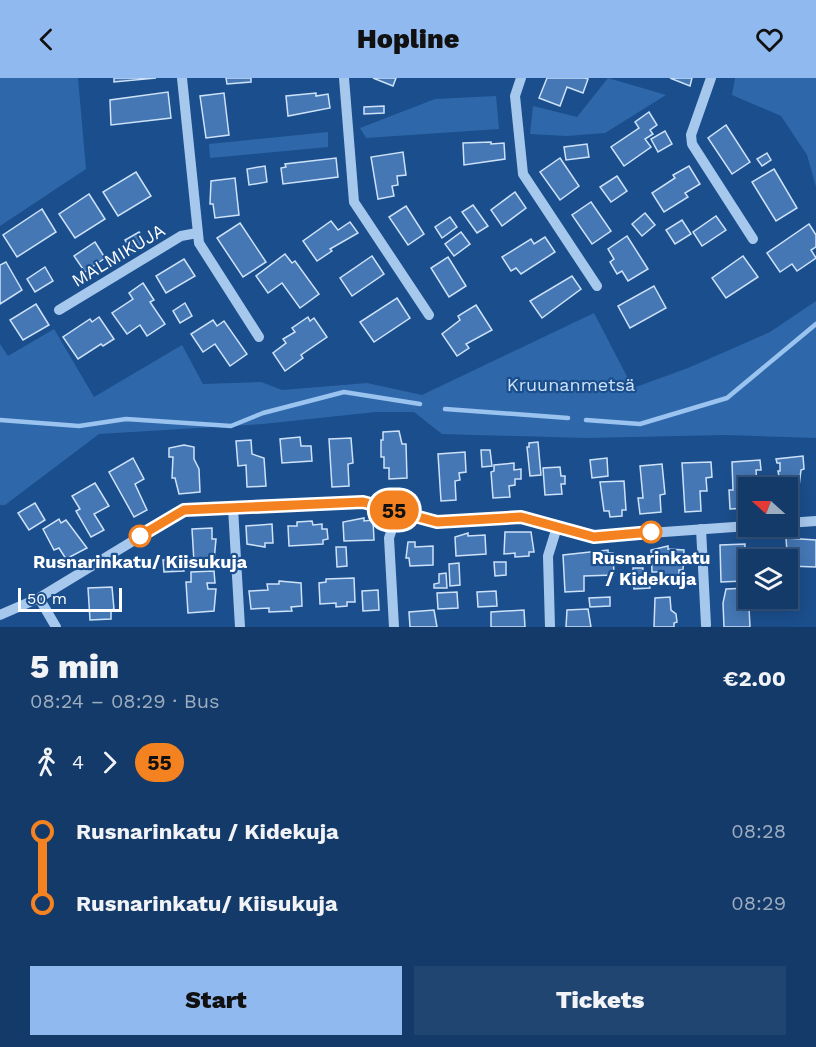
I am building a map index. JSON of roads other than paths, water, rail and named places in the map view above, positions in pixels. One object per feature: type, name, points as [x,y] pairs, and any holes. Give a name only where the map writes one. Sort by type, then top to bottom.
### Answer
[{"type":"street","points":[[182,78],[199,243],[259,337]]},
{"type":"street","points":[[344,78],[354,202],[429,315]]},
{"type":"street","points":[[521,78],[515,96],[523,174],[597,286]]},
{"type":"street","points":[[711,78],[690,135],[692,144],[753,239]]},
{"type":"street","name":"MALMIKUJA","points":[[59,310],[181,236],[198,233]]},
{"type":"street","points":[[0,615],[39,598],[184,510],[363,502],[437,522],[521,517],[594,537],[738,527]]},
{"type":"street","points":[[233,508],[240,627]]},
{"type":"street","points":[[394,627],[389,538],[398,511]]},
{"type":"street","points":[[798,522],[816,521]]},
{"type":"street","points":[[550,627],[548,556],[557,527]]},
{"type":"street","points":[[701,529],[706,625]]},
{"type":"street","points":[[39,598],[56,627]]},
{"type":"waterway","points":[[586,420],[640,424],[727,398],[816,324]]},
{"type":"waterway","points":[[0,420],[79,426],[126,419],[231,426],[263,413],[344,392],[420,404]]},
{"type":"waterway","points":[[445,409],[568,418]]},
{"type":"place","name":"Rusnarinkatu / Kidekuja","points":[[651,532]]},
{"type":"place","name":"Rusnarinkatu/ Kiisukuja","points":[[140,536]]},
{"type":"park label","name":"Kruunanmetsä","points":[[571,384]]}]
